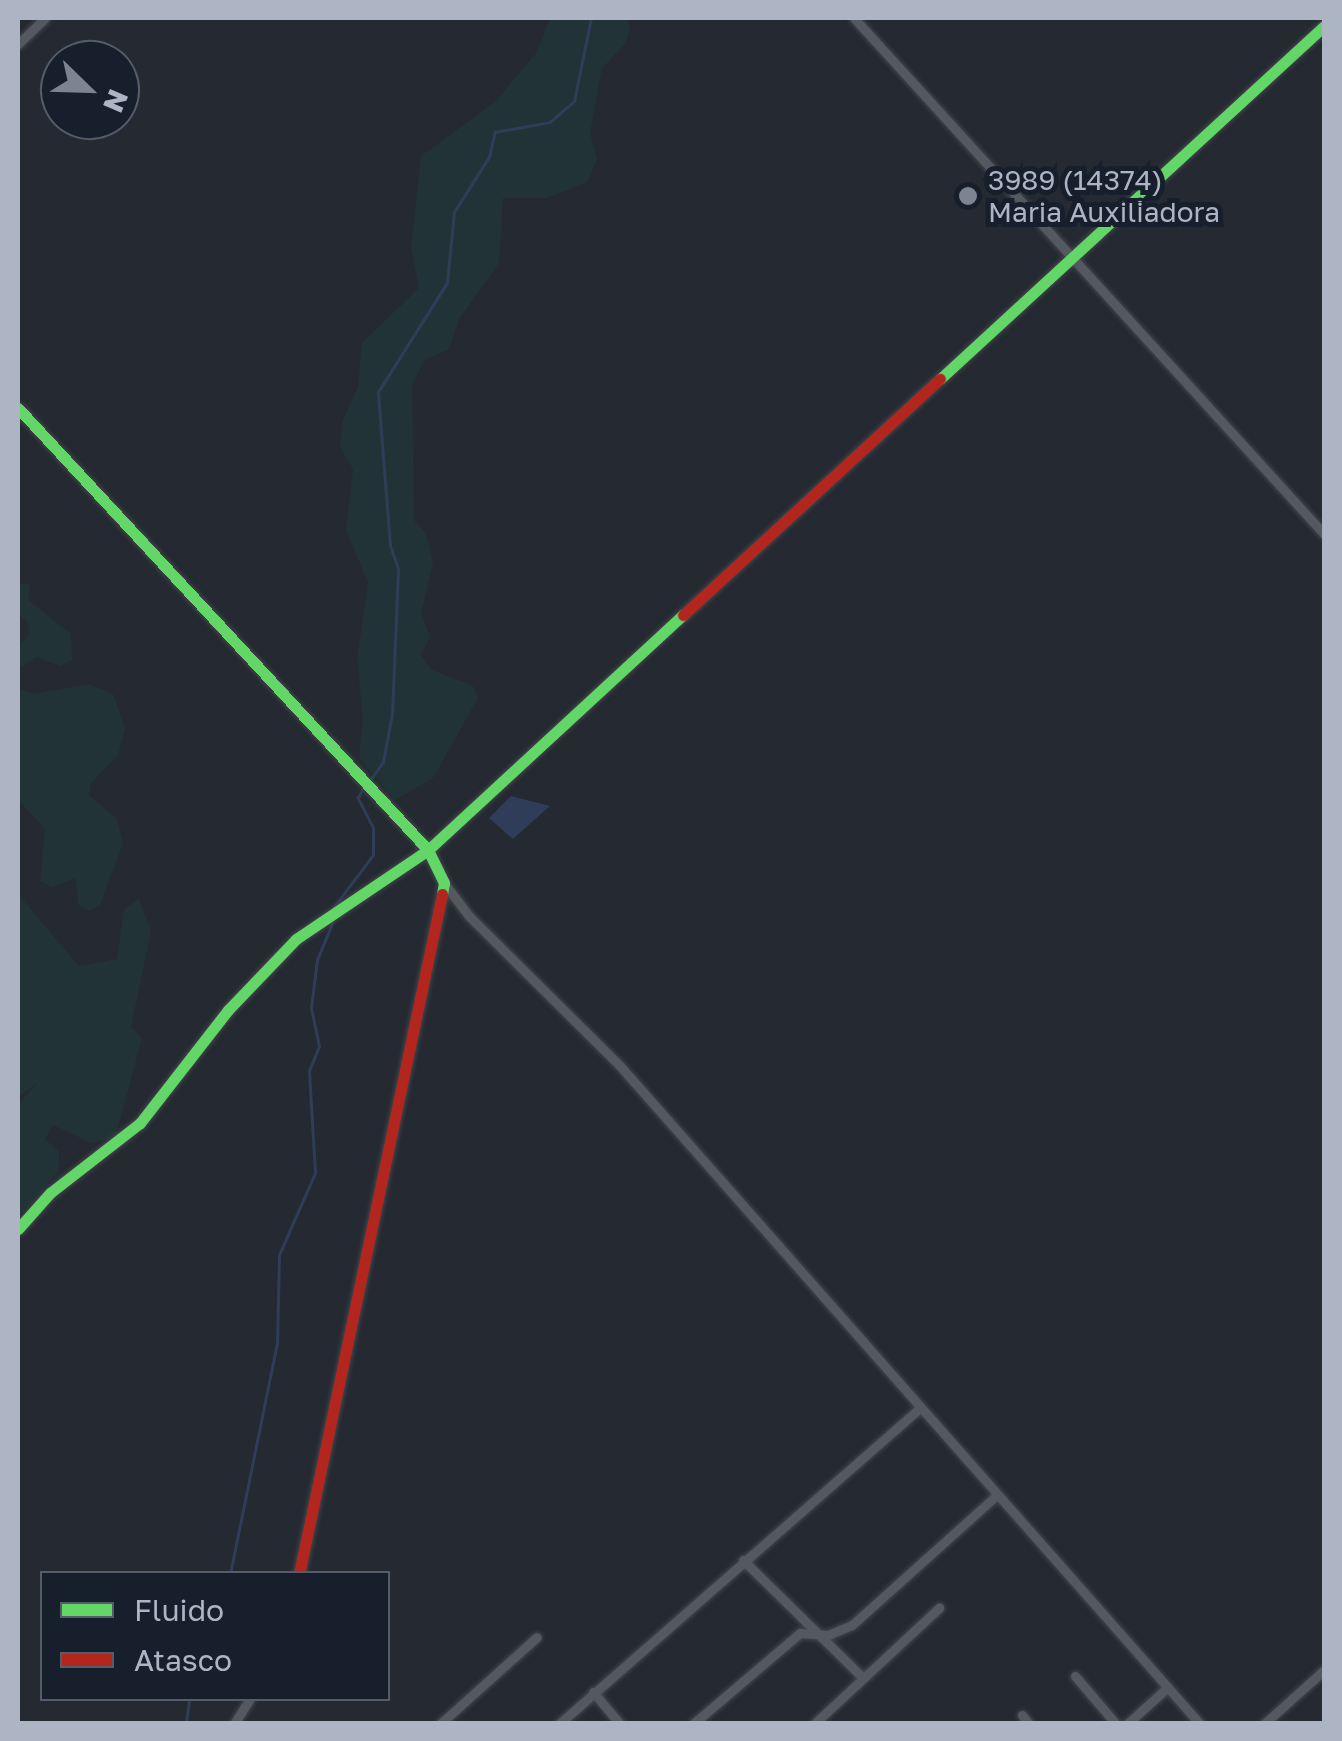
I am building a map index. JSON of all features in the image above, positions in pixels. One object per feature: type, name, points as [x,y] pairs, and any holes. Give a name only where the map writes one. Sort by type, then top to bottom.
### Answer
[{"type":"street","points":[[18,44],[44,18]]},
{"type":"street","points":[[854,18],[1324,534]]},
{"type":"street","points":[[18,1229],[50,1193],[140,1123],[228,1010],[326,918],[340,913],[428,850],[1324,26]]},
{"type":"street","points":[[18,408],[367,782],[428,850],[444,882],[469,916],[621,1067],[1200,1724]]},
{"type":"street","points":[[300,1571],[444,882]]},
{"type":"street","points":[[559,1724],[921,1407]]},
{"type":"street","points":[[693,1724],[800,1633],[852,1625],[997,1495]]},
{"type":"street","points":[[743,1560],[864,1678]]},
{"type":"street","points":[[814,1724],[939,1608]]},
{"type":"street","points":[[440,1724],[538,1637]]},
{"type":"street","points":[[1264,1724],[1324,1670]]},
{"type":"street","points":[[1075,1676],[1116,1724]]},
{"type":"street","points":[[1127,1724],[1168,1687]]},
{"type":"street","points":[[593,1692],[620,1724]]},
{"type":"street","points":[[234,1724],[248,1701]]},
{"type":"shaded area","points":[[550,18],[627,18],[630,26],[626,43],[602,68],[590,133],[597,159],[587,182],[547,198],[503,198],[499,263],[459,319],[449,349],[425,360],[412,384],[414,520],[426,534],[433,563],[421,614],[430,637],[421,655],[432,670],[473,686],[478,698],[433,778],[395,800],[359,758],[363,721],[357,658],[368,583],[346,530],[353,469],[340,447],[342,422],[358,387],[362,343],[419,288],[411,248],[421,156],[495,102],[537,52]]},
{"type":"shaded area","points":[[18,584],[30,584],[28,600],[71,634],[72,660],[60,666],[37,657],[18,668],[18,646],[28,637],[29,624],[18,614]]},
{"type":"shaded area","points":[[89,684],[113,694],[125,729],[118,755],[91,783],[89,795],[117,819],[123,843],[100,905],[89,911],[78,904],[76,878],[52,887],[40,881],[45,829],[18,800],[18,689],[34,694]]},
{"type":"shaded area","points":[[18,894],[79,966],[117,959],[124,909],[139,899],[151,931],[131,1027],[142,1038],[115,1138],[91,1143],[53,1125],[45,1139],[59,1151],[59,1171],[18,1217],[18,1105],[37,1083],[18,1097]]},
{"type":"water","points":[[511,796],[550,806],[513,839],[489,818]]},
{"type":"waterway","points":[[370,780],[383,762],[392,714],[398,569],[390,546],[378,392],[447,283],[454,212],[489,157],[495,132],[550,122],[574,101],[591,18]]},
{"type":"waterway","points":[[333,908],[373,855],[373,828],[358,798],[364,786]]},
{"type":"waterway","points":[[231,1571],[277,1343],[279,1255],[315,1173],[309,1071],[319,1046],[311,1008],[317,960],[333,921]]},
{"type":"waterway","points":[[186,1724],[189,1701]]},
{"type":"traffic: fast","points":[[940,379],[1324,26]]},
{"type":"traffic: fast","points":[[18,408],[428,850],[444,883],[442,894]]},
{"type":"traffic: fast","points":[[18,1229],[50,1193],[140,1123],[228,1010],[296,939],[428,850],[683,615]]},
{"type":"traffic: jam","points":[[683,615],[940,379]]},
{"type":"traffic: jam","points":[[300,1571],[442,894]]},
{"type":"place","name":"3989 (14374) Maria Auxiliadora","points":[[968,196]]}]
